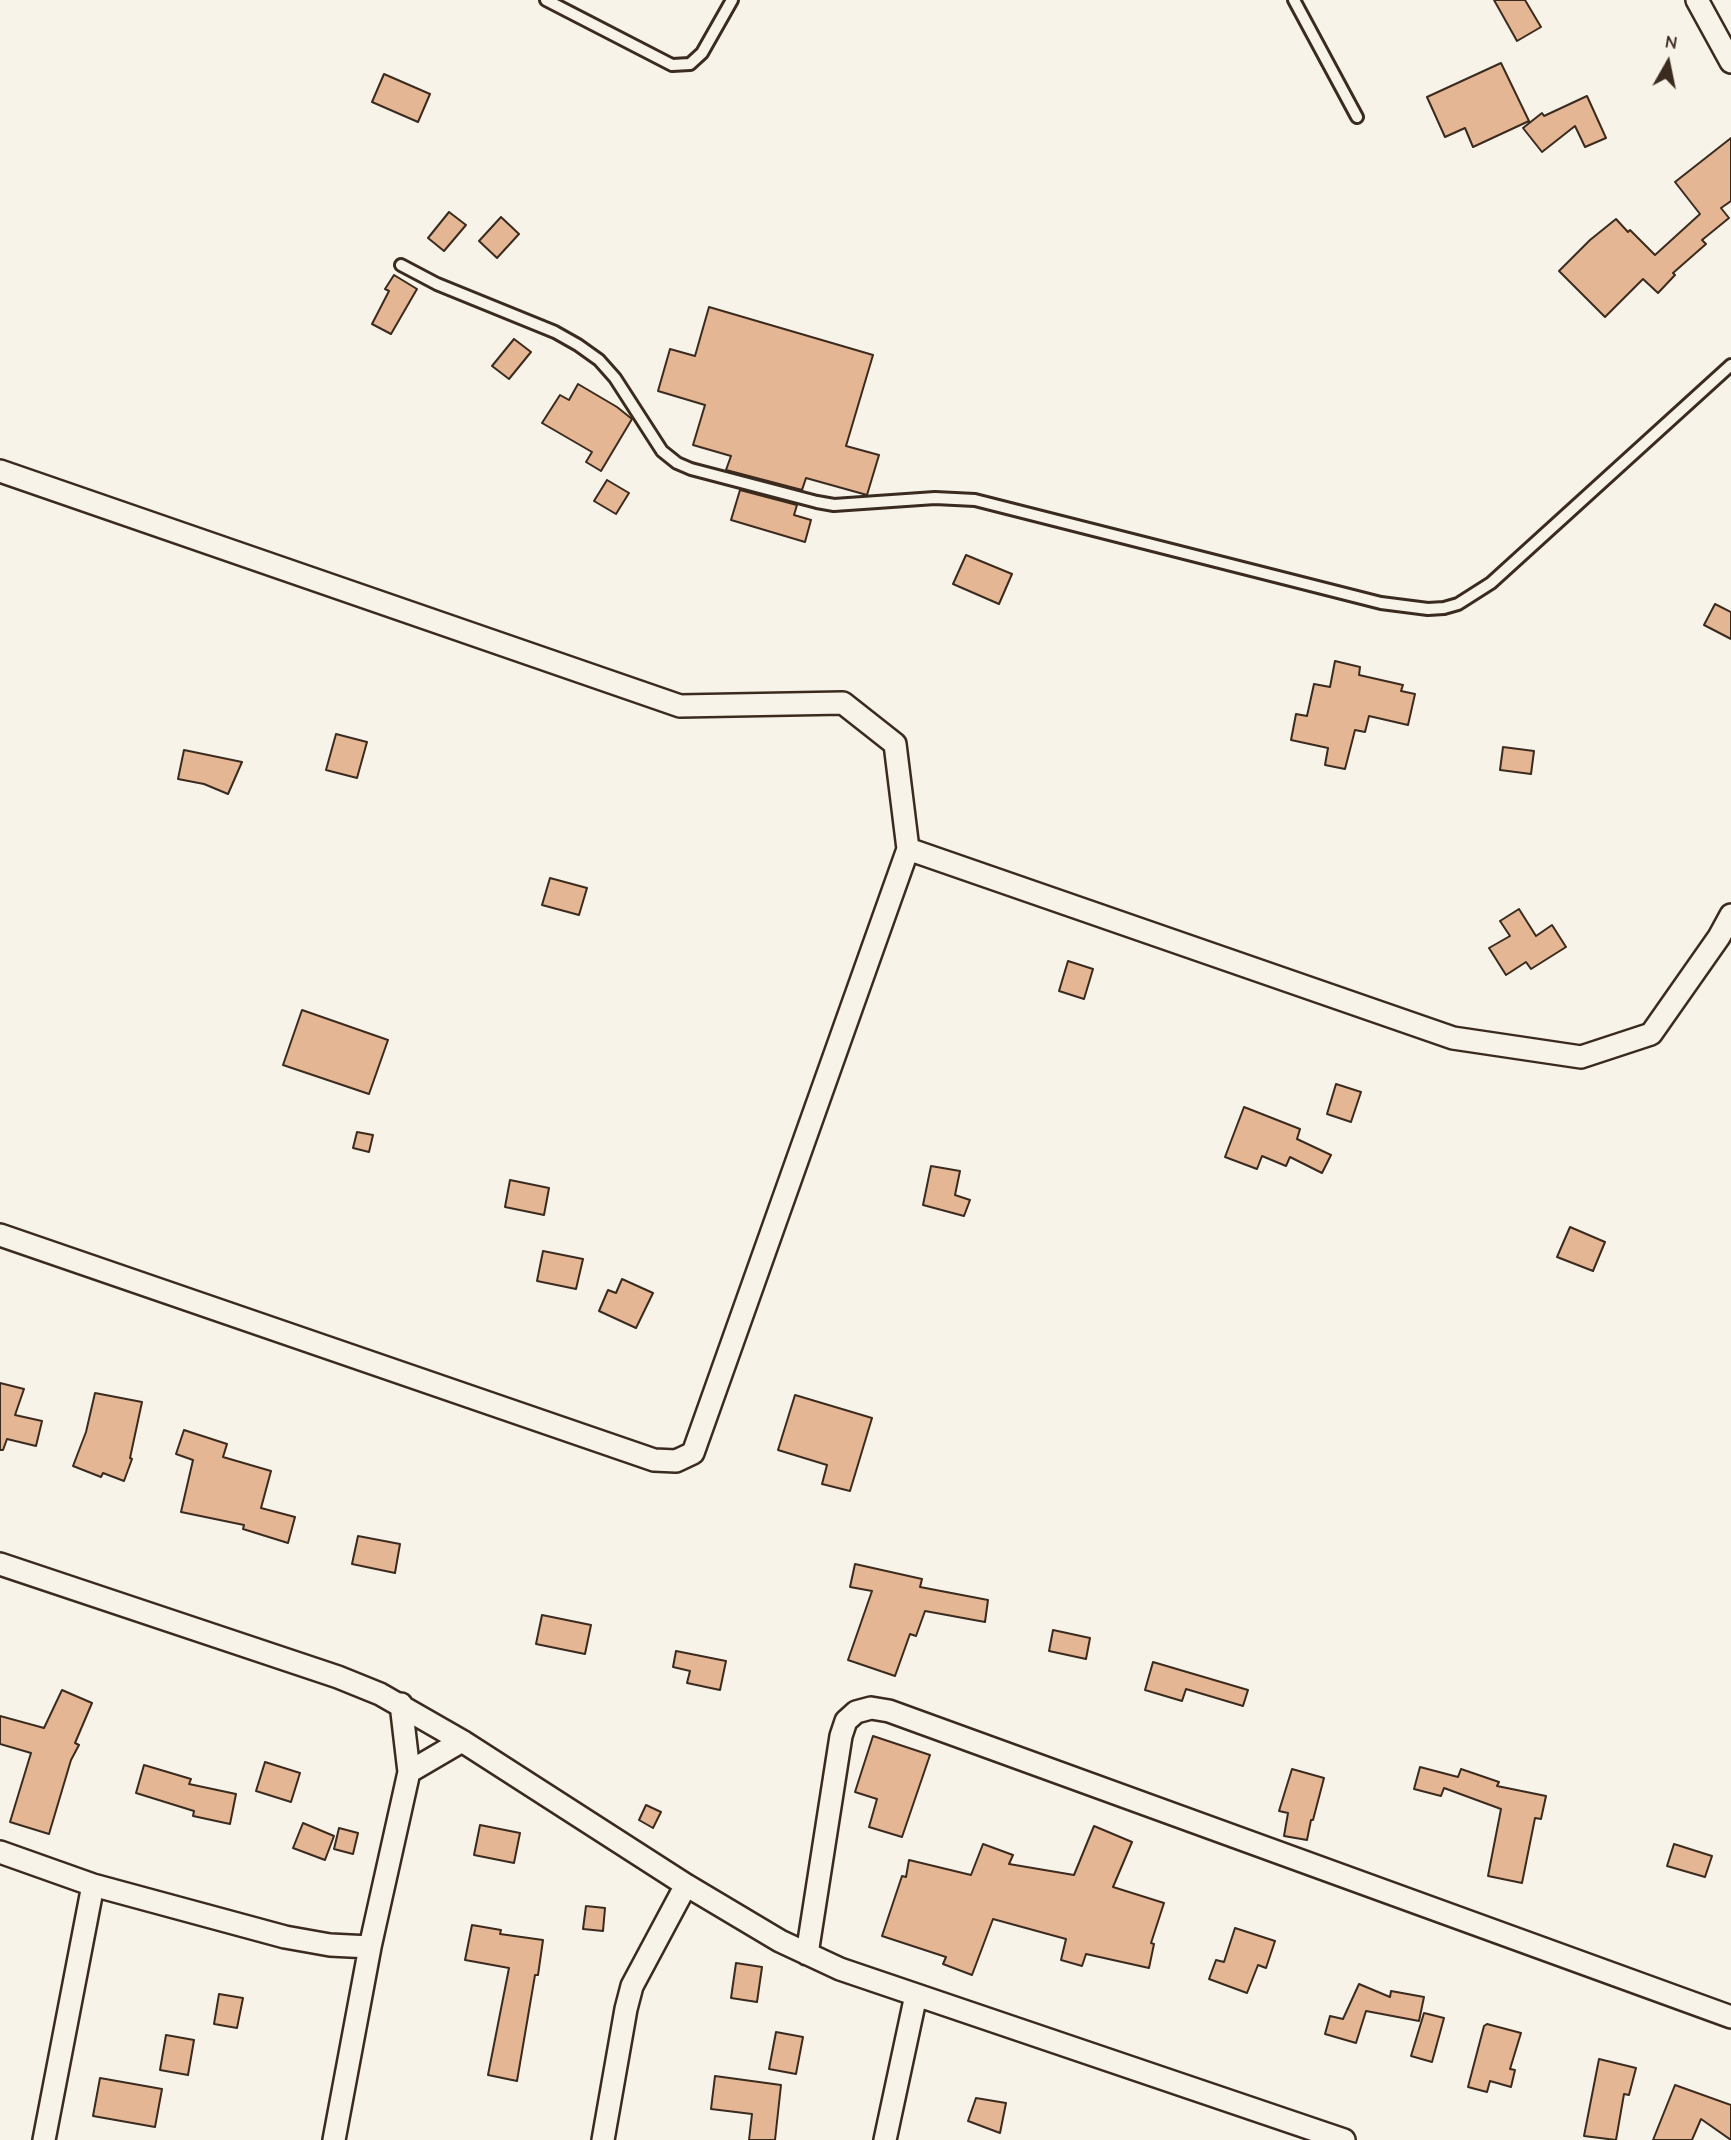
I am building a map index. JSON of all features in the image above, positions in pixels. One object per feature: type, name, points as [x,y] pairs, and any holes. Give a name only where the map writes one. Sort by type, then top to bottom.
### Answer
[{"type":"street","points":[[1697,0],[1731,62]]},
{"type":"street","points":[[0,471],[680,706],[843,703],[895,744],[908,849],[693,1453],[676,1461],[654,1460],[0,1235]]},
{"type":"street","points":[[908,849],[1452,1038],[1581,1057],[1651,1034],[1719,937],[1731,915]]},
{"type":"street","points":[[0,1564],[338,1677],[401,1704],[686,1885],[807,1954],[862,1978],[1344,2140]]},
{"type":"street","points":[[334,2140],[370,1947],[409,1772],[401,1704]]},
{"type":"street","points":[[807,1954],[841,1736],[846,1721],[856,1712],[871,1707],[889,1711],[1731,2017]]},
{"type":"street","points":[[409,1772],[462,1741]]},
{"type":"street","points":[[0,1852],[93,1885],[285,1937],[330,1945],[370,1947]]},
{"type":"street","points":[[44,2140],[93,1885]]},
{"type":"street","points":[[603,2140],[632,1986],[686,1885]]},
{"type":"street","points":[[885,2140],[916,1995]]},
{"type":"lane","points":[[546,0],[672,65],[690,64],[702,53],[732,0]]},
{"type":"lane","points":[[1294,0],[1357,117]]},
{"type":"lane","points":[[401,265],[437,284],[555,332],[578,345],[599,360],[615,378],[662,451],[677,463],[691,469],[834,505],[953,497],[975,500],[1381,603],[1427,609],[1458,604],[1491,583],[1731,365]]},
{"type":"building","points":[[1494,0],[1525,0],[1541,27],[1517,41]]},
{"type":"building","points":[[1501,63],[1529,121],[1473,147],[1465,128],[1445,137],[1427,97]]},
{"type":"building","points":[[384,74],[430,94],[418,122],[372,102]]},
{"type":"building","points":[[1587,96],[1606,138],[1585,147],[1575,126],[1542,152],[1523,128],[1542,113],[1544,116]]},
{"type":"building","points":[[1731,138],[1731,201],[1721,208],[1729,218],[1702,240],[1706,244],[1673,273],[1675,275],[1658,293],[1643,279],[1605,317],[1559,271],[1616,219],[1655,255],[1700,214],[1675,182]]},
{"type":"building","points":[[449,212],[466,225],[444,251],[428,238]]},
{"type":"building","points":[[501,217],[519,234],[497,258],[479,241]]},
{"type":"building","points":[[394,275],[417,289],[391,334],[372,324],[389,291],[385,289]]},
{"type":"building","points":[[709,307],[873,355],[846,446],[879,455],[867,495],[806,478],[802,490],[726,470],[731,456],[693,445],[705,405],[658,391],[670,349],[695,356]]},
{"type":"building","points":[[514,339],[531,352],[509,379],[492,366]]},
{"type":"building","points":[[578,384],[632,419],[601,471],[586,462],[592,452],[542,423],[560,395],[569,400]]},
{"type":"building","points":[[607,480],[629,493],[616,514],[594,501]]},
{"type":"building","points":[[740,490],[797,505],[794,515],[811,520],[805,542],[731,520]]},
{"type":"building","points":[[966,555],[1012,574],[999,604],[953,584]]},
{"type":"building","points":[[1715,604],[1731,612],[1731,639],[1704,625]]},
{"type":"building","points":[[1335,661],[1360,667],[1359,675],[1403,685],[1401,691],[1415,694],[1408,725],[1369,716],[1365,732],[1355,730],[1345,769],[1325,765],[1328,748],[1291,740],[1296,714],[1307,716],[1314,684],[1330,687]]},
{"type":"building","points":[[336,734],[367,742],[357,778],[326,770]]},
{"type":"building","points":[[1503,747],[1534,751],[1531,774],[1500,770]]},
{"type":"building","points":[[184,750],[242,762],[228,794],[204,784],[178,779]]},
{"type":"building","points":[[550,878],[587,888],[579,915],[542,905]]},
{"type":"building","points":[[1519,909],[1536,936],[1552,925],[1566,947],[1531,969],[1526,962],[1506,975],[1489,948],[1510,936],[1500,921]]},
{"type":"building","points":[[1068,961],[1093,969],[1084,999],[1059,991]]},
{"type":"building","points":[[302,1010],[388,1040],[369,1094],[283,1065]]},
{"type":"building","points":[[1336,1084],[1361,1092],[1351,1122],[1327,1114]]},
{"type":"building","points":[[1244,1107],[1300,1129],[1297,1139],[1331,1155],[1322,1173],[1290,1157],[1286,1166],[1262,1156],[1257,1169],[1225,1157]]},
{"type":"building","points":[[357,1132],[373,1135],[369,1152],[353,1148]]},
{"type":"building","points":[[931,1166],[960,1171],[955,1195],[970,1200],[964,1216],[923,1205]]},
{"type":"building","points":[[510,1180],[549,1188],[544,1215],[505,1207]]},
{"type":"building","points":[[1570,1227],[1605,1242],[1593,1271],[1557,1257]]},
{"type":"building","points":[[543,1251],[583,1259],[576,1289],[537,1281]]},
{"type":"building","points":[[622,1279],[653,1293],[636,1328],[599,1311],[608,1290],[616,1293]]},
{"type":"building","points":[[0,1383],[24,1389],[15,1415],[42,1421],[36,1446],[7,1439],[3,1450],[0,1450]]},
{"type":"building","points":[[95,1393],[142,1402],[130,1458],[132,1459],[124,1481],[103,1473],[101,1477],[73,1466],[86,1432]]},
{"type":"building","points":[[795,1395],[872,1418],[850,1491],[822,1484],[827,1465],[778,1450]]},
{"type":"building","points":[[184,1430],[227,1444],[223,1457],[271,1471],[261,1508],[295,1517],[288,1543],[243,1529],[244,1525],[181,1512],[193,1460],[176,1454]]},
{"type":"building","points":[[358,1536],[400,1544],[395,1573],[352,1564]]},
{"type":"building","points":[[855,1564],[922,1579],[920,1587],[988,1600],[985,1622],[925,1611],[916,1636],[910,1634],[895,1676],[848,1660],[872,1591],[850,1587]]},
{"type":"building","points":[[542,1615],[591,1625],[585,1654],[536,1644]]},
{"type":"building","points":[[1053,1630],[1090,1638],[1086,1659],[1049,1651]]},
{"type":"building","points":[[676,1651],[726,1661],[720,1690],[687,1683],[690,1671],[673,1667]]},
{"type":"building","points":[[1153,1662],[1248,1690],[1243,1706],[1186,1689],[1182,1701],[1145,1690]]},
{"type":"building","points":[[62,1690],[92,1703],[75,1743],[79,1745],[71,1760],[49,1834],[10,1822],[31,1753],[0,1744],[0,1716],[44,1728]]},
{"type":"building","points":[[873,1736],[930,1755],[902,1837],[869,1827],[877,1799],[855,1792]]},
{"type":"building","points":[[265,1762],[300,1773],[291,1802],[256,1791]]},
{"type":"building","points":[[144,1765],[191,1779],[189,1784],[236,1794],[230,1824],[193,1816],[194,1811],[136,1793]]},
{"type":"building","points":[[1420,1767],[1458,1777],[1461,1769],[1499,1782],[1497,1786],[1546,1796],[1541,1819],[1535,1818],[1522,1883],[1488,1876],[1501,1809],[1444,1788],[1441,1796],[1414,1789]]},
{"type":"building","points":[[1292,1769],[1324,1778],[1307,1840],[1284,1836],[1288,1813],[1279,1811]]},
{"type":"building","points":[[646,1805],[661,1812],[653,1828],[639,1820]]},
{"type":"building","points":[[303,1823],[334,1836],[325,1860],[293,1848]]},
{"type":"building","points":[[480,1825],[520,1833],[514,1863],[474,1855]]},
{"type":"building","points":[[1094,1826],[1132,1842],[1113,1887],[1164,1903],[1151,1943],[1154,1944],[1149,1968],[1086,1954],[1082,1966],[1061,1960],[1066,1939],[993,1919],[972,1975],[943,1964],[946,1957],[882,1936],[902,1876],[906,1877],[909,1860],[971,1875],[983,1844],[1013,1855],[1009,1864],[1074,1875]]},
{"type":"building","points":[[339,1828],[358,1833],[353,1854],[334,1849]]},
{"type":"building","points":[[1674,1844],[1712,1856],[1705,1877],[1667,1866]]},
{"type":"building","points":[[586,1906],[605,1908],[603,1931],[583,1929]]},
{"type":"building","points":[[472,1925],[501,1930],[500,1934],[543,1940],[517,2081],[488,2075],[509,1968],[465,1960]]},
{"type":"building","points":[[1235,1928],[1275,1941],[1266,1968],[1258,1965],[1247,1993],[1209,1979],[1216,1960],[1224,1962]]},
{"type":"building","points":[[736,1963],[762,1967],[757,2002],[731,1998]]},
{"type":"building","points":[[1359,1984],[1390,1997],[1391,1991],[1424,1997],[1419,2021],[1366,2011],[1356,2043],[1325,2034],[1330,2016],[1343,2019]]},
{"type":"building","points":[[219,1994],[243,1998],[237,2028],[214,2024]]},
{"type":"building","points":[[1424,2013],[1444,2018],[1432,2062],[1411,2056]]},
{"type":"building","points":[[1487,2024],[1521,2033],[1510,2069],[1515,2070],[1511,2087],[1490,2081],[1487,2092],[1468,2087],[1484,2026]]},
{"type":"building","points":[[776,2032],[803,2037],[796,2074],[769,2069]]},
{"type":"building","points":[[166,2035],[194,2040],[188,2075],[160,2070]]},
{"type":"building","points":[[1599,2059],[1636,2068],[1629,2095],[1624,2094],[1616,2140],[1584,2136]]},
{"type":"building","points":[[715,2076],[781,2085],[775,2140],[749,2140],[752,2114],[711,2109]]},
{"type":"building","points":[[100,2078],[162,2089],[155,2127],[93,2116]]},
{"type":"building","points":[[1675,2085],[1731,2105],[1731,2140],[1701,2119],[1692,2140],[1653,2140]]},
{"type":"building","points":[[976,2098],[1006,2103],[1000,2133],[968,2121]]}]
